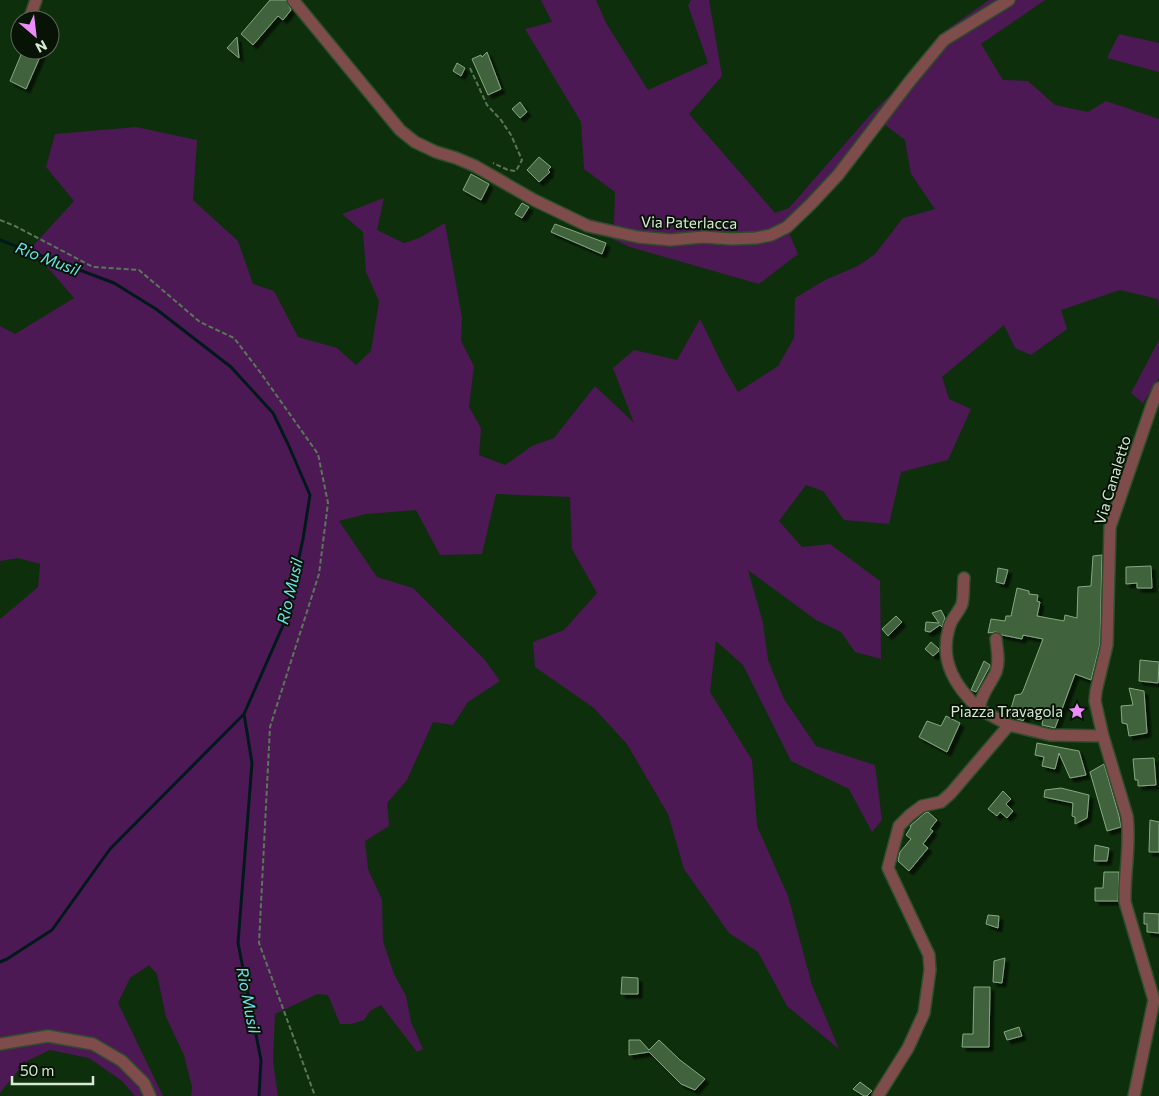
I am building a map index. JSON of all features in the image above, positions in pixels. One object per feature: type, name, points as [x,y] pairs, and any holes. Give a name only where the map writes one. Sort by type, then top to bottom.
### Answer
[{"type":"street","name":"Via Paterlacca","points":[[293,0],[394,124],[415,142],[475,166],[542,204],[588,226],[638,237],[670,240],[704,237],[756,238],[771,235],[786,227],[838,175],[910,80],[944,40],[1009,0]]},
{"type":"street","name":"Via Canaletto","points":[[1154,1000],[1125,902],[1129,828],[1103,736],[1095,696],[1107,645],[1110,527],[1159,388]]},
{"type":"street","points":[[964,578],[961,606],[949,627],[945,646],[952,676],[963,694],[979,709],[1009,725],[1062,736],[1103,736]]},
{"type":"street","points":[[979,709],[980,699],[996,672],[998,661],[996,639]]},
{"type":"street","points":[[878,1096],[908,1048],[924,1013],[930,970],[929,955],[888,868],[899,826],[910,814],[922,806],[941,802],[1009,725]]},
{"type":"street","points":[[1134,1096],[1154,1000],[1159,988]]},
{"type":"street","points":[[0,1044],[48,1036],[92,1044],[122,1061],[144,1083],[150,1096]]},
{"type":"path","points":[[470,68],[487,105],[501,120],[511,135],[522,160],[516,170],[508,170],[487,160]]},
{"type":"path","points":[[0,220],[16,226],[93,266],[139,270],[200,322],[234,338],[318,454],[328,503],[319,574],[270,727],[259,943],[315,1096]]},
{"type":"shaded area","points":[[541,0],[596,0],[606,23],[648,90],[708,63],[688,5],[691,0],[709,0],[722,76],[689,114],[775,213],[789,208],[871,114],[892,93],[939,35],[989,0],[1045,0],[981,44],[1003,80],[1028,81],[1055,105],[1088,112],[1106,101],[1159,119],[1159,308],[1158,299],[1120,290],[1061,310],[1067,329],[1031,355],[1015,348],[1004,325],[942,377],[949,399],[971,409],[948,460],[901,472],[889,524],[844,520],[823,491],[806,485],[779,521],[802,547],[830,544],[880,581],[881,659],[855,652],[841,632],[816,620],[748,570],[763,623],[768,660],[784,699],[816,746],[875,765],[882,820],[872,832],[849,789],[791,761],[743,665],[716,641],[710,692],[752,760],[757,826],[788,896],[812,985],[839,1049],[787,1006],[758,952],[729,933],[684,869],[668,814],[627,744],[594,708],[535,667],[533,642],[564,630],[597,593],[572,549],[570,497],[496,494],[482,554],[440,555],[416,510],[366,514],[339,521],[377,577],[413,588],[485,660],[500,681],[468,702],[453,725],[433,722],[407,780],[387,803],[389,826],[365,841],[368,869],[382,900],[383,941],[394,974],[406,996],[411,1022],[423,1049],[417,1052],[381,1005],[370,1011],[364,1020],[351,1024],[340,1024],[328,995],[317,994],[275,1014],[273,1061],[278,1096],[191,1096],[192,1087],[184,1055],[166,1017],[157,974],[149,965],[130,978],[118,1003],[163,1096],[135,1096],[122,1081],[89,1058],[50,1050],[25,1062],[0,1093],[0,619],[38,587],[40,564],[18,558],[0,561],[0,326],[15,334],[74,298],[31,248],[74,201],[46,167],[55,134],[136,127],[197,140],[193,200],[238,241],[253,284],[274,291],[298,337],[337,348],[356,365],[371,351],[379,301],[366,272],[363,232],[342,214],[384,198],[377,230],[404,243],[419,238],[445,223],[462,318],[461,341],[474,366],[469,407],[481,428],[479,455],[505,465],[532,446],[554,438],[595,386],[634,423],[613,368],[634,350],[677,360],[700,319],[738,392],[778,366],[794,338],[795,298],[825,280],[858,266],[875,254],[903,218],[935,209],[911,174],[905,140],[884,124],[789,233],[798,254],[759,284],[630,247],[536,204],[614,225],[615,192],[584,169],[581,122],[525,29],[552,22]]},
{"type":"shaded area","points":[[1119,34],[1159,43],[1159,72],[1107,58]]},
{"type":"shaded area","points":[[1159,340],[1159,378],[1143,403],[1131,393]]},
{"type":"building","points":[[270,0],[286,0],[291,10],[283,20],[278,16],[253,45],[241,34]]},
{"type":"building","points":[[237,37],[239,58],[227,48]]},
{"type":"building","points":[[487,52],[501,89],[488,95],[472,59],[481,55],[482,57]]},
{"type":"building","points":[[19,60],[39,60],[26,89],[10,81]]},
{"type":"building","points":[[457,63],[465,68],[461,76],[453,71]]},
{"type":"building","points":[[520,102],[527,112],[520,118],[512,109]]},
{"type":"building","points":[[539,157],[551,167],[548,170],[550,172],[539,182],[527,170]]},
{"type":"building","points":[[471,174],[489,184],[481,200],[463,190]]},
{"type":"building","points":[[522,203],[529,207],[522,218],[515,214]]},
{"type":"building","points":[[555,224],[606,243],[602,254],[551,232]]},
{"type":"building","points":[[1102,555],[1100,644],[1091,680],[1075,674],[1055,728],[1042,725],[1043,718],[1027,713],[1023,721],[1009,716],[1015,695],[1021,694],[1023,691],[1043,639],[1023,635],[1022,639],[996,632],[988,633],[991,619],[1005,621],[1006,616],[1011,616],[1017,588],[1029,591],[1029,594],[1038,595],[1037,601],[1040,602],[1037,616],[1064,621],[1065,615],[1077,618],[1078,587],[1091,586],[1093,556]]},
{"type":"building","points":[[1151,566],[1152,588],[1137,588],[1137,583],[1126,584],[1126,567]]},
{"type":"building","points":[[998,568],[1008,570],[1004,584],[996,582]]},
{"type":"building","points":[[941,610],[945,618],[942,627],[940,625],[930,632],[925,631],[926,622],[939,623],[932,613]]},
{"type":"building","points":[[896,616],[902,622],[888,636],[882,629]]},
{"type":"building","points":[[931,642],[939,649],[933,656],[925,649]]},
{"type":"building","points":[[1140,660],[1159,662],[1158,683],[1139,681]]},
{"type":"building","points":[[984,661],[990,666],[976,692],[971,690]]},
{"type":"building","points":[[1129,688],[1144,691],[1147,733],[1129,736],[1127,724],[1122,723],[1121,706],[1133,705]]},
{"type":"building","points":[[946,716],[960,723],[947,752],[919,737],[927,721],[941,726]]},
{"type":"building","points":[[1037,743],[1079,751],[1086,775],[1070,778],[1059,753],[1055,769],[1042,766],[1044,757],[1035,755]]},
{"type":"building","points":[[1154,758],[1156,785],[1138,786],[1138,780],[1135,780],[1133,759]]},
{"type":"building","points":[[1104,764],[1121,827],[1107,831],[1090,772]]},
{"type":"building","points":[[1061,788],[1089,795],[1087,818],[1075,824],[1075,817],[1072,816],[1073,803],[1044,797],[1045,790]]},
{"type":"building","points":[[1003,791],[1011,799],[1006,804],[1013,811],[1007,818],[1000,812],[997,816],[988,809]]},
{"type":"building","points":[[928,812],[937,820],[930,829],[933,831],[923,844],[928,848],[909,871],[898,861],[900,852],[911,839],[906,835],[910,826]]},
{"type":"building","points":[[1150,820],[1159,822],[1159,852],[1149,852]]},
{"type":"building","points":[[1095,845],[1109,848],[1107,861],[1094,861]]},
{"type":"building","points":[[1104,872],[1119,872],[1118,901],[1095,901],[1095,888],[1103,888]]},
{"type":"building","points":[[1144,913],[1159,914],[1159,933],[1147,932],[1147,924],[1144,924]]},
{"type":"building","points":[[988,915],[999,916],[998,928],[986,924]]},
{"type":"building","points":[[1005,958],[1002,983],[993,982],[994,961]]},
{"type":"building","points":[[622,977],[638,978],[638,994],[621,994]]},
{"type":"building","points":[[974,987],[990,987],[989,1047],[962,1047],[963,1034],[973,1034]]},
{"type":"building","points":[[1019,1027],[1022,1036],[1007,1040],[1004,1032]]},
{"type":"building","points":[[629,1040],[640,1040],[649,1050],[659,1040],[680,1060],[705,1079],[695,1090],[681,1084],[649,1052],[629,1055]]},
{"type":"building","points":[[860,1082],[872,1091],[867,1096],[853,1089]]},
{"type":"waterway","name":"Rio Musil","points":[[0,240],[114,283],[156,309],[231,367],[273,413],[310,495],[303,539],[285,621],[244,714],[252,763],[238,943],[261,1060],[259,1096]]},
{"type":"waterway","points":[[0,962],[52,930],[110,849],[244,714]]},
{"type":"place","name":"Piazza Travagola","points":[[1077,711]]}]
